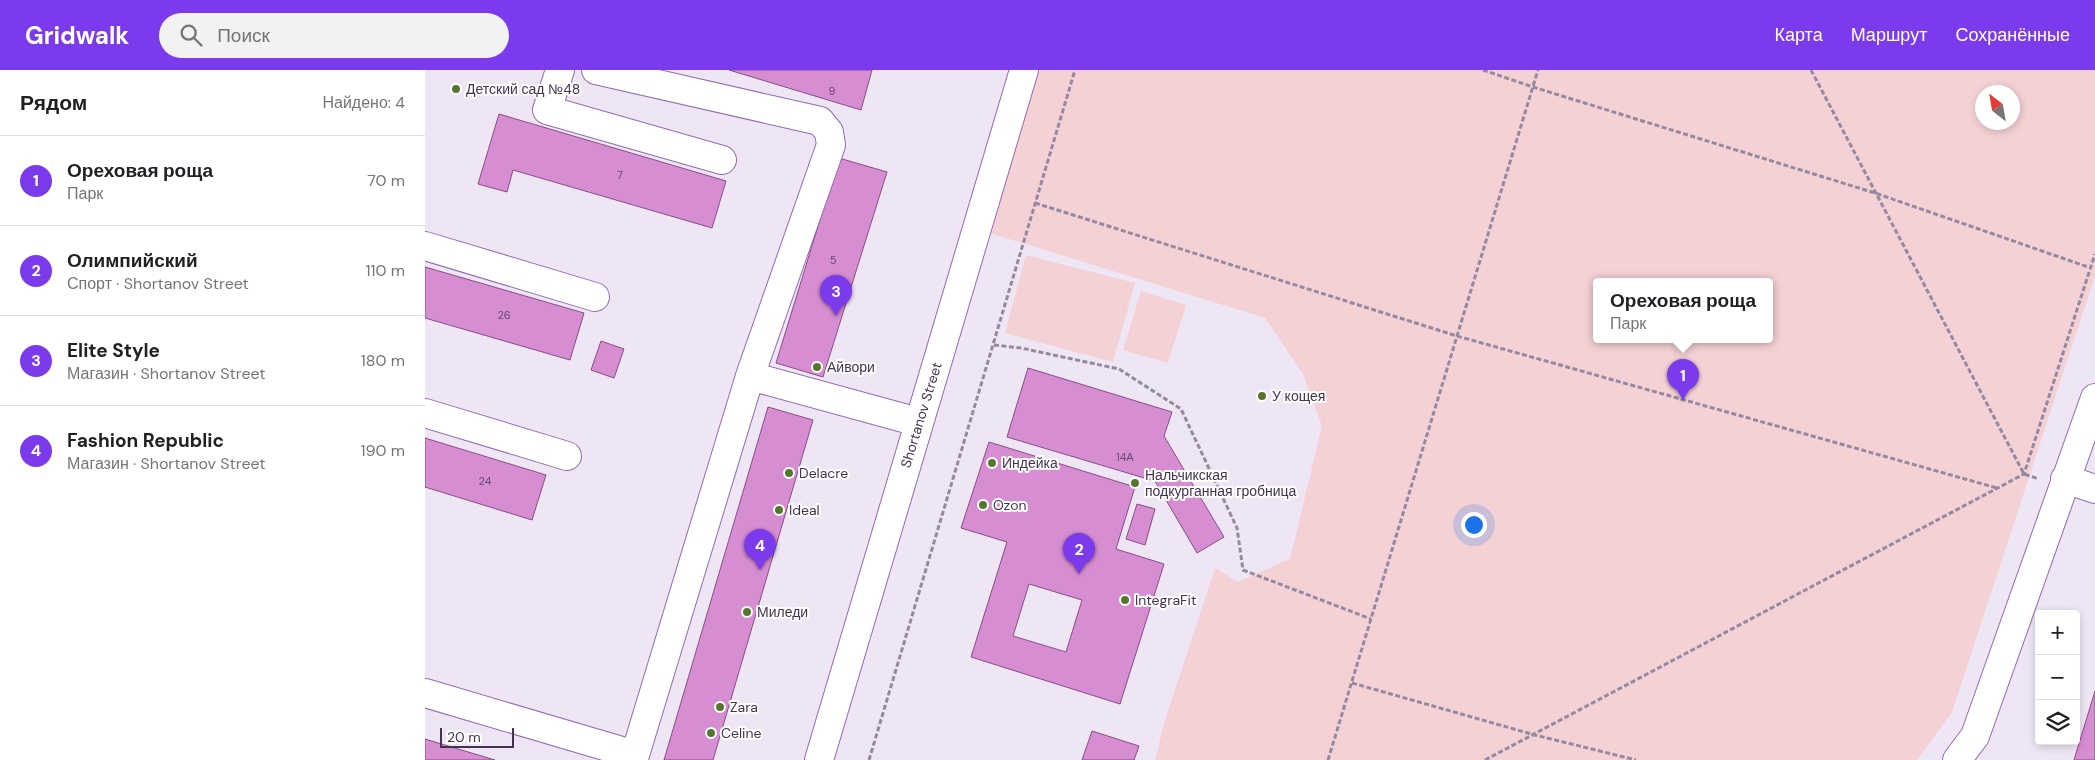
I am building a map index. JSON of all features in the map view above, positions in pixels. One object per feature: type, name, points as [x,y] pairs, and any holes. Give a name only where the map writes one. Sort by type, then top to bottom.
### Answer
[{"type":"street","points":[[560,70],[547,110],[722,160]]},
{"type":"street","points":[[425,693],[635,755],[749,376],[831,145],[829,132],[820,122],[596,70]]},
{"type":"street","name":"Shortanov Street","points":[[819,760],[1024,70]]},
{"type":"street","points":[[425,246],[595,297]]},
{"type":"street","points":[[749,376],[918,422]]},
{"type":"street","points":[[1957,760],[1975,736],[2095,398]]},
{"type":"street","points":[[425,413],[567,456]]},
{"type":"street","points":[[2065,479],[2095,489]]},
{"type":"path","points":[[869,760],[1075,70]]},
{"type":"path","points":[[1483,70],[1875,193],[2091,268]]},
{"type":"path","points":[[1328,760],[1539,70]]},
{"type":"path","points":[[1811,70],[2024,474]]},
{"type":"path","points":[[1035,203],[1457,336],[1997,488]]},
{"type":"path","points":[[1485,760],[2024,474],[2095,254]]},
{"type":"path","points":[[994,345],[1021,348],[1119,370],[1181,409],[1237,528],[1243,570],[1371,619]]},
{"type":"path","points":[[1352,683],[1535,735],[1636,760]]},
{"type":"shaded area","points":[[1039,70],[2095,70],[2095,276],[1952,712],[1917,760],[1155,760],[1165,720],[1215,568],[1238,582],[1290,559],[1322,426],[1303,374],[1265,318],[990,233]]},
{"type":"shaded area","points":[[1026,255],[1135,283],[1113,362],[1005,333]]},
{"type":"shaded area","points":[[1141,291],[1186,305],[1168,363],[1123,350]]},
{"type":"building","points":[[729,70],[872,70],[861,110]]},
{"type":"building","points":[[499,114],[726,181],[712,228],[513,170],[507,192],[478,184]]},
{"type":"building","points":[[839,158],[887,172],[823,377],[776,363]]},
{"type":"building","points":[[425,267],[584,313],[570,360],[425,318]]},
{"type":"building","points":[[601,341],[624,349],[614,378],[591,370]]},
{"type":"building","points":[[1028,368],[1172,412],[1164,436],[1224,537],[1197,553],[1152,476],[1151,480],[1007,437]]},
{"type":"building","points":[[768,407],[813,420],[713,760],[664,760]]},
{"type":"building","points":[[425,438],[546,475],[532,520],[425,487]]},
{"type":"building","points":[[989,442],[1135,487],[1116,549],[1164,564],[1120,704],[971,657],[1007,542],[961,528]],"holes":[[[1029,584],[1082,600],[1066,652],[1013,636]]]},
{"type":"building","points":[[1137,504],[1155,509],[1145,545],[1126,539]]},
{"type":"building","points":[[2095,691],[2095,760],[2074,760]]},
{"type":"building","points":[[1092,731],[1139,746],[1134,760],[1082,760]]},
{"type":"building","points":[[425,739],[448,746],[495,760],[425,760]]},
{"type":"place","name":"Детский сад №48","points":[[456,89]]},
{"type":"place","name":"Elite Style","points":[[836,316]]},
{"type":"place","name":"Айвори","points":[[817,367]]},
{"type":"place","name":"У кощея","points":[[1262,396]]},
{"type":"place","name":"Ореховая роща","points":[[1683,400]]},
{"type":"place","name":"Индейка","points":[[992,463]]},
{"type":"place","name":"Delacre","points":[[789,473]]},
{"type":"place","name":"Нальчикская подкурганная гробница","points":[[1135,483]]},
{"type":"place","name":"Ozon","points":[[983,505]]},
{"type":"place","name":"Ideal","points":[[779,510]]},
{"type":"place","name":"Fashion Republic","points":[[760,570]]},
{"type":"place","name":"Олимпийский","points":[[1079,574]]},
{"type":"place","name":"IntegraFit","points":[[1125,600]]},
{"type":"place","name":"Миледи","points":[[747,612]]},
{"type":"place","name":"Zara","points":[[720,707]]},
{"type":"place","name":"Celine","points":[[711,733]]}]
